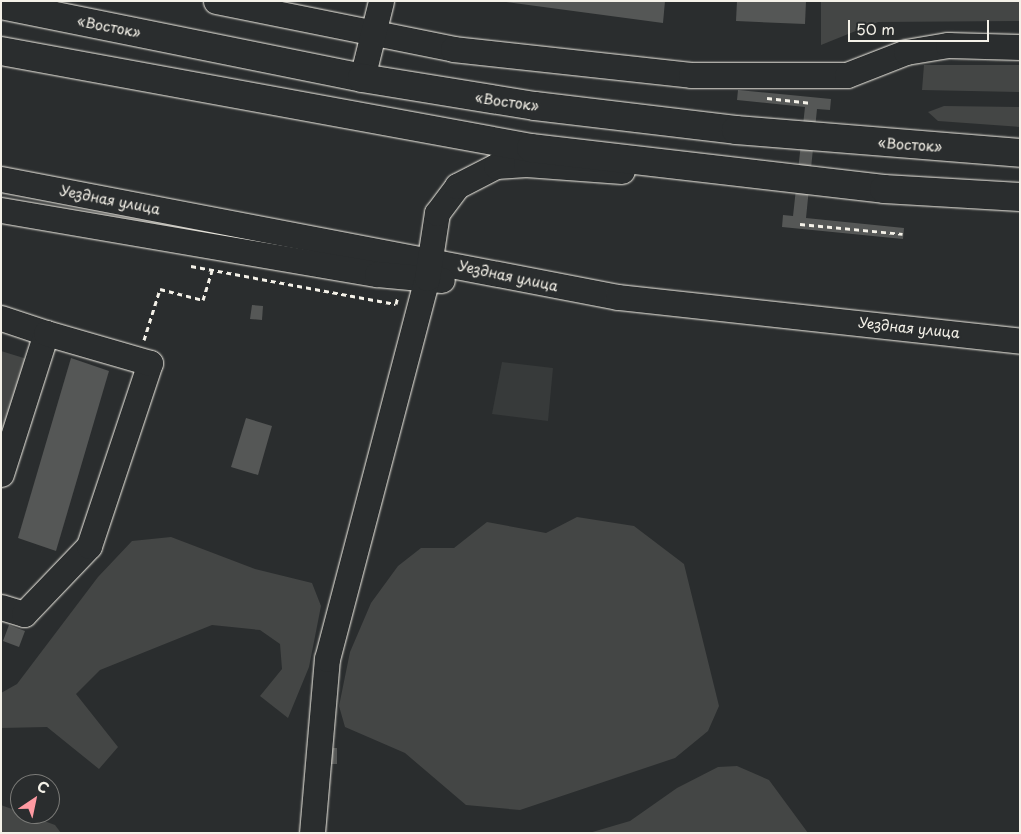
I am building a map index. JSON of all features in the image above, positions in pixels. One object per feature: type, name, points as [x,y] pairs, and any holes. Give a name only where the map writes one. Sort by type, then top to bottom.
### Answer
[{"type":"highway","name":"«Восток»","points":[[1,5],[362,78],[535,106],[726,129],[1020,153]]},
{"type":"highway","points":[[1,52],[422,130],[690,168],[884,189],[1020,197]]},
{"type":"street","points":[[216,1],[373,35],[691,75],[847,76],[906,52],[948,45],[1020,47]]},
{"type":"street","points":[[362,78],[381,1]]},
{"type":"street","points":[[312,833],[328,659],[429,269],[437,213],[458,186],[496,166],[526,164],[629,172],[690,168]]},
{"type":"street","name":"Уездная улица","points":[[1,179],[429,269],[567,289],[1020,341]]},
{"type":"street","name":"Уездная улица","points":[[1,210],[377,274],[429,269]]},
{"type":"street","points":[[1,318],[150,363],[89,546],[24,614],[1,607]]},
{"type":"street","points":[[1,474],[46,333]]},
{"type":"path","points":[[756,97],[812,103]]},
{"type":"path","points":[[800,224],[903,234]]},
{"type":"shaded area","points":[[821,1],[1020,1],[1020,21],[878,22],[821,45]]},
{"type":"shaded area","points":[[924,65],[1020,65],[1020,92],[922,90]]},
{"type":"shaded area","points":[[944,106],[1020,107],[1020,127],[938,121],[928,112]]},
{"type":"shaded area","points":[[1,351],[27,359],[1,435]]},
{"type":"shaded area","points":[[502,362],[553,368],[548,421],[492,414]]},
{"type":"shaded area","points":[[577,517],[634,526],[684,564],[719,706],[708,731],[675,758],[520,810],[466,805],[405,753],[345,727],[339,706],[350,652],[371,603],[398,566],[421,548],[454,548],[487,522],[546,533]]},
{"type":"shaded area","points":[[171,537],[255,569],[312,583],[321,606],[309,667],[288,718],[260,696],[282,669],[280,644],[260,630],[212,625],[100,670],[76,694],[118,747],[99,769],[47,727],[1,728],[1,693],[17,684],[98,577],[132,541]]},
{"type":"shaded area","points":[[737,766],[769,780],[808,833],[589,833],[630,821],[677,788],[718,767]]},
{"type":"shaded area","points":[[1,805],[10,808],[10,824],[52,824],[61,833],[1,833]]},
{"type":"building","points":[[498,1],[665,1],[663,23]]},
{"type":"building","points":[[737,1],[806,1],[805,24],[736,21]]},
{"type":"building","points":[[738,90],[831,99],[830,110],[817,109],[806,218],[904,228],[903,239],[782,227],[783,215],[793,216],[805,107],[737,100]]},
{"type":"building","points":[[252,305],[263,306],[262,320],[250,319]]},
{"type":"building","points":[[71,358],[109,371],[56,551],[18,538]]},
{"type":"building","points":[[246,418],[272,426],[258,475],[231,467]]},
{"type":"building","points":[[9,625],[25,631],[19,647],[3,641]]},
{"type":"building","points":[[320,748],[337,748],[337,764],[321,764]]}]
